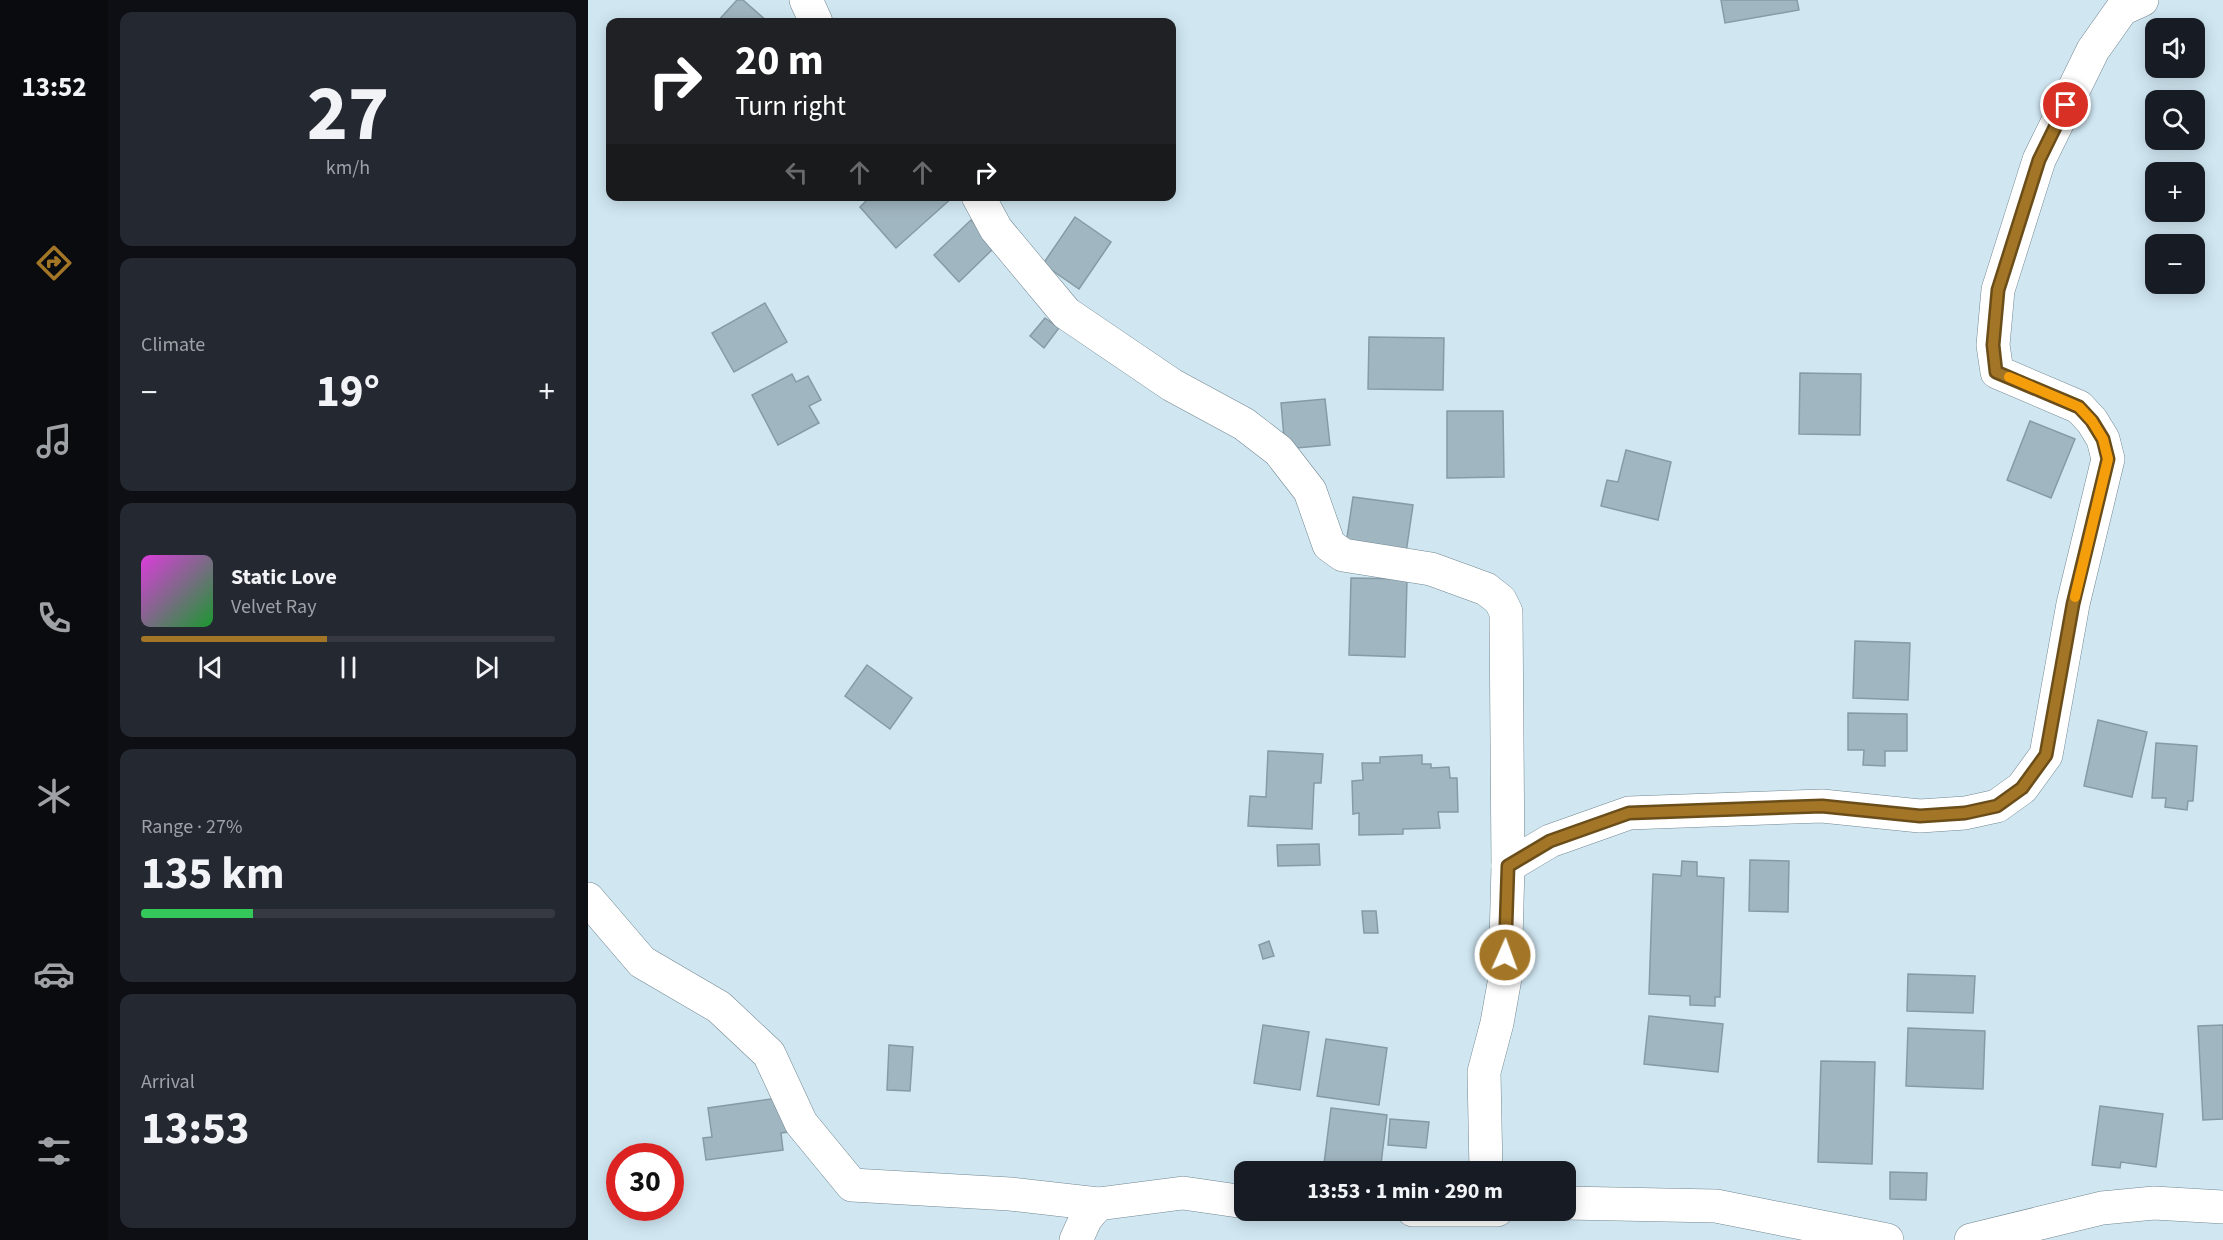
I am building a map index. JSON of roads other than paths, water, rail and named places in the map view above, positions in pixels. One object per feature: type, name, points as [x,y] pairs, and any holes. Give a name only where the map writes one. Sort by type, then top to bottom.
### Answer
[{"type":"street","points":[[806,0],[814,18]]},
{"type":"street","points":[[1508,866],[1550,841],[1629,813],[1822,806],[1920,816],[1965,813],[1997,806],[2022,788],[2040,764],[2046,755],[2073,604],[2108,459],[2103,439],[2092,421],[2079,407],[1996,372],[1993,345],[1998,290],[2039,160],[2093,50],[2122,9],[2142,0]]},
{"type":"street","points":[[981,201],[996,229],[1066,313],[1172,385],[1244,424],[1279,451],[1310,491],[1329,545],[1343,555],[1431,569],[1486,589],[1500,600],[1506,612],[1508,866],[1504,978],[1497,1023],[1484,1072],[1486,1161]]},
{"type":"street","points":[[588,899],[642,962],[718,1007],[769,1054],[801,1123],[852,1185],[1010,1194],[1098,1204],[1183,1193],[1234,1201]]},
{"type":"street","points":[[1576,1203],[1716,1206],[1887,1240]]},
{"type":"street","points":[[1971,1240],[2103,1209],[2154,1203],[2223,1207]]},
{"type":"street","points":[[1076,1240],[1086,1218],[1098,1204]]}]
